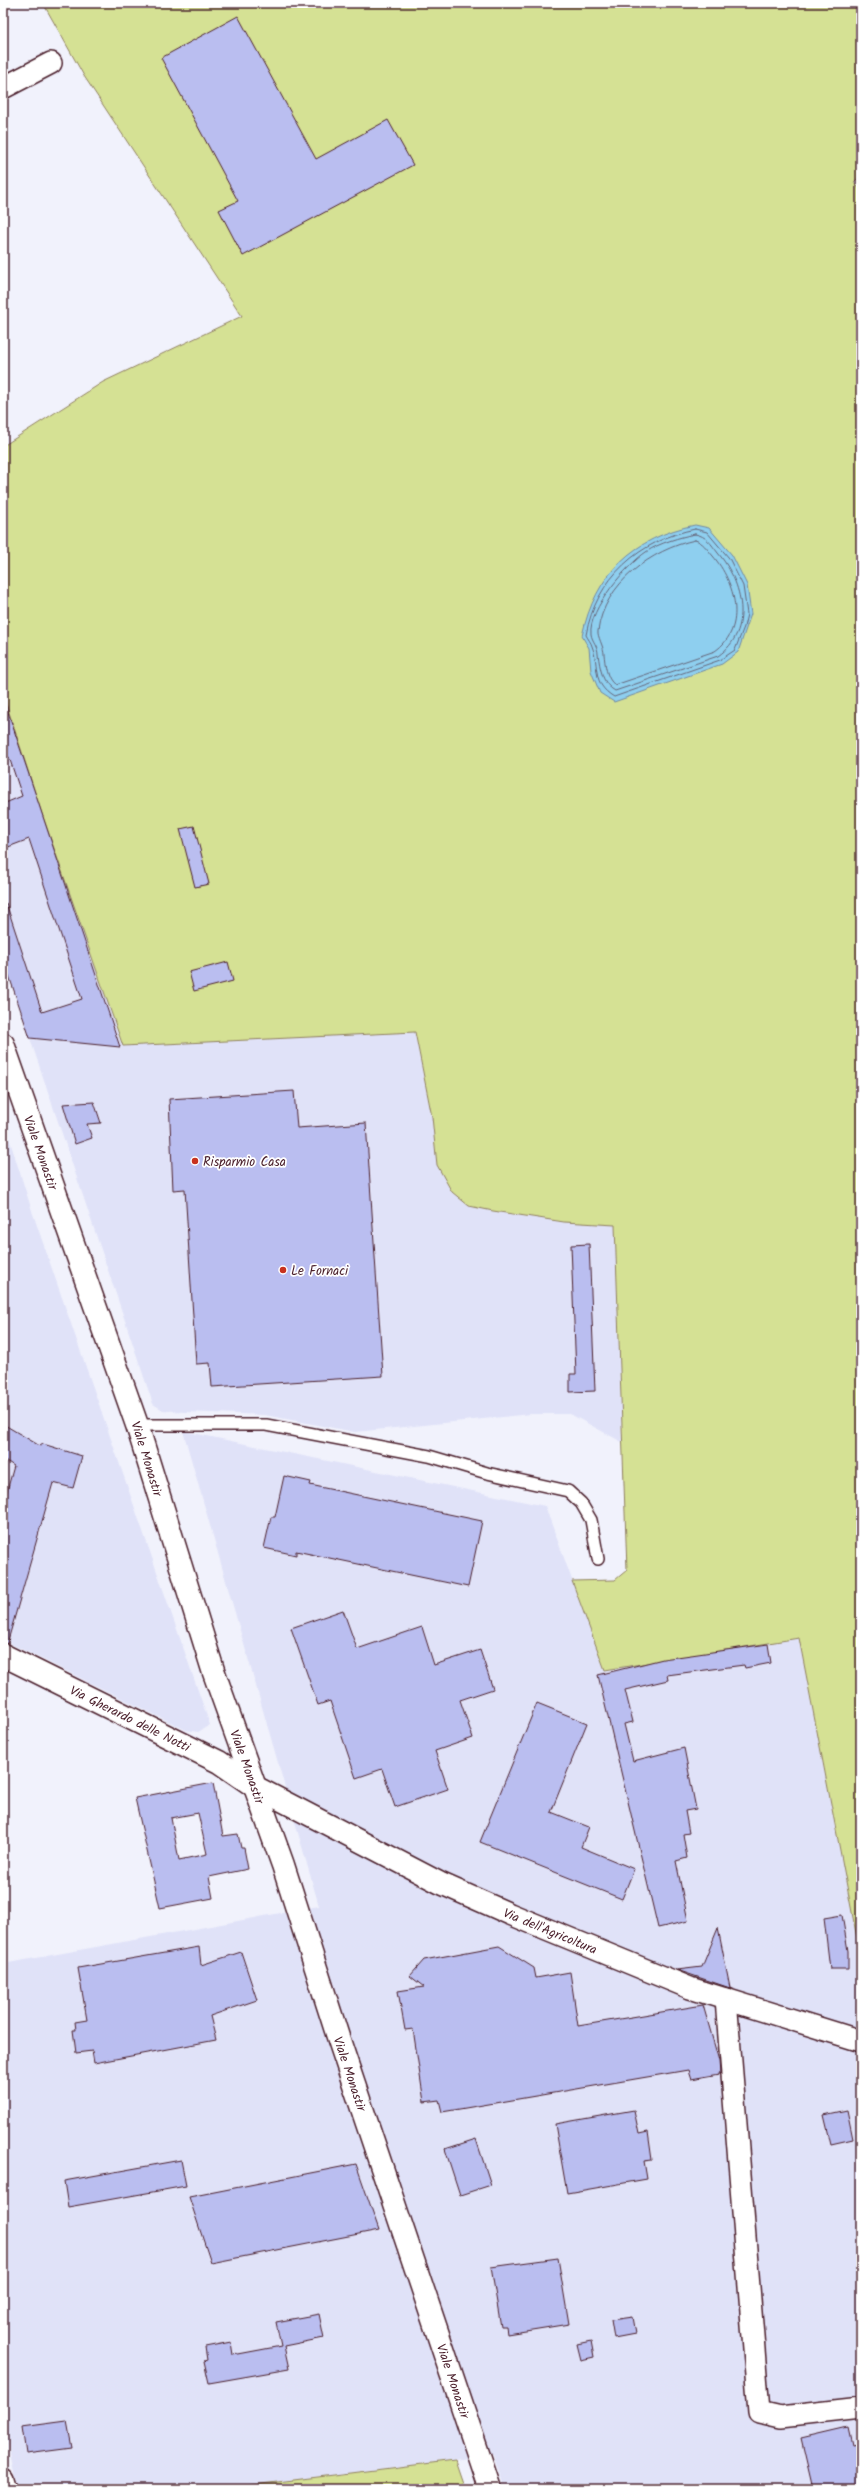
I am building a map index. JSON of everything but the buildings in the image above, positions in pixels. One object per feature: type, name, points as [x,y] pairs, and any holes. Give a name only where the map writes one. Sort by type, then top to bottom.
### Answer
[{"type":"main road","name":"Viale Monastir","points":[[3,1044],[137,1425],[214,1670],[283,1865],[341,2048],[490,2489]]},
{"type":"main road","name":"Via Gherardo delle Notti","points":[[5,1659],[219,1762],[254,1786]]},
{"type":"street","points":[[3,88],[51,63]]},
{"type":"street","name":"Via dell'Agricoltura","points":[[254,1786],[440,1883],[690,1988],[861,2041]]},
{"type":"street","points":[[726,1999],[759,2412],[782,2417],[861,2408]]},
{"type":"street","points":[[3,2479],[6,2489]]},
{"type":"lane","points":[[137,1425],[266,1425],[429,1456],[487,1473],[568,1491],[581,1503],[591,1520],[598,1559]]},
{"type":"shaded area","points":[[3,683],[123,1046],[415,1032],[432,1117],[437,1165],[493,1211],[564,1222],[615,1224],[622,1442],[570,1414],[531,1414],[355,1432],[265,1415],[163,1410],[153,1404],[3,958]]},
{"type":"shaded area","points":[[3,1119],[33,1214],[210,1725],[198,1732],[186,1730],[3,1640]]},
{"type":"shaded area","points":[[183,1431],[545,1506],[605,1670],[799,1638],[861,1959],[861,2489],[505,2489],[493,2455],[221,2489],[18,2489],[3,2423],[3,1964],[319,1906]]},
{"type":"green space","points":[[43,3],[861,3],[861,175],[854,182],[861,191],[861,1959],[799,1638],[605,1670],[572,1581],[615,1580],[627,1570],[615,1225],[564,1222],[493,1211],[469,1206],[452,1192],[437,1165],[432,1117],[415,1032],[123,1046],[43,817],[3,694],[3,446],[103,382],[242,316],[84,76]]},
{"type":"green space","points":[[455,2460],[465,2489],[221,2489]]},
{"type":"water","points":[[695,525],[709,528],[732,555],[747,585],[751,614],[738,652],[722,664],[614,702],[600,693],[591,671],[589,648],[582,636],[588,614],[597,594],[607,577],[620,562],[636,549],[653,539],[673,531]]},
{"type":"place","name":"Risparmio Casa","points":[[195,1161]]},
{"type":"place","name":"Le Fornaci","points":[[283,1270]]}]
